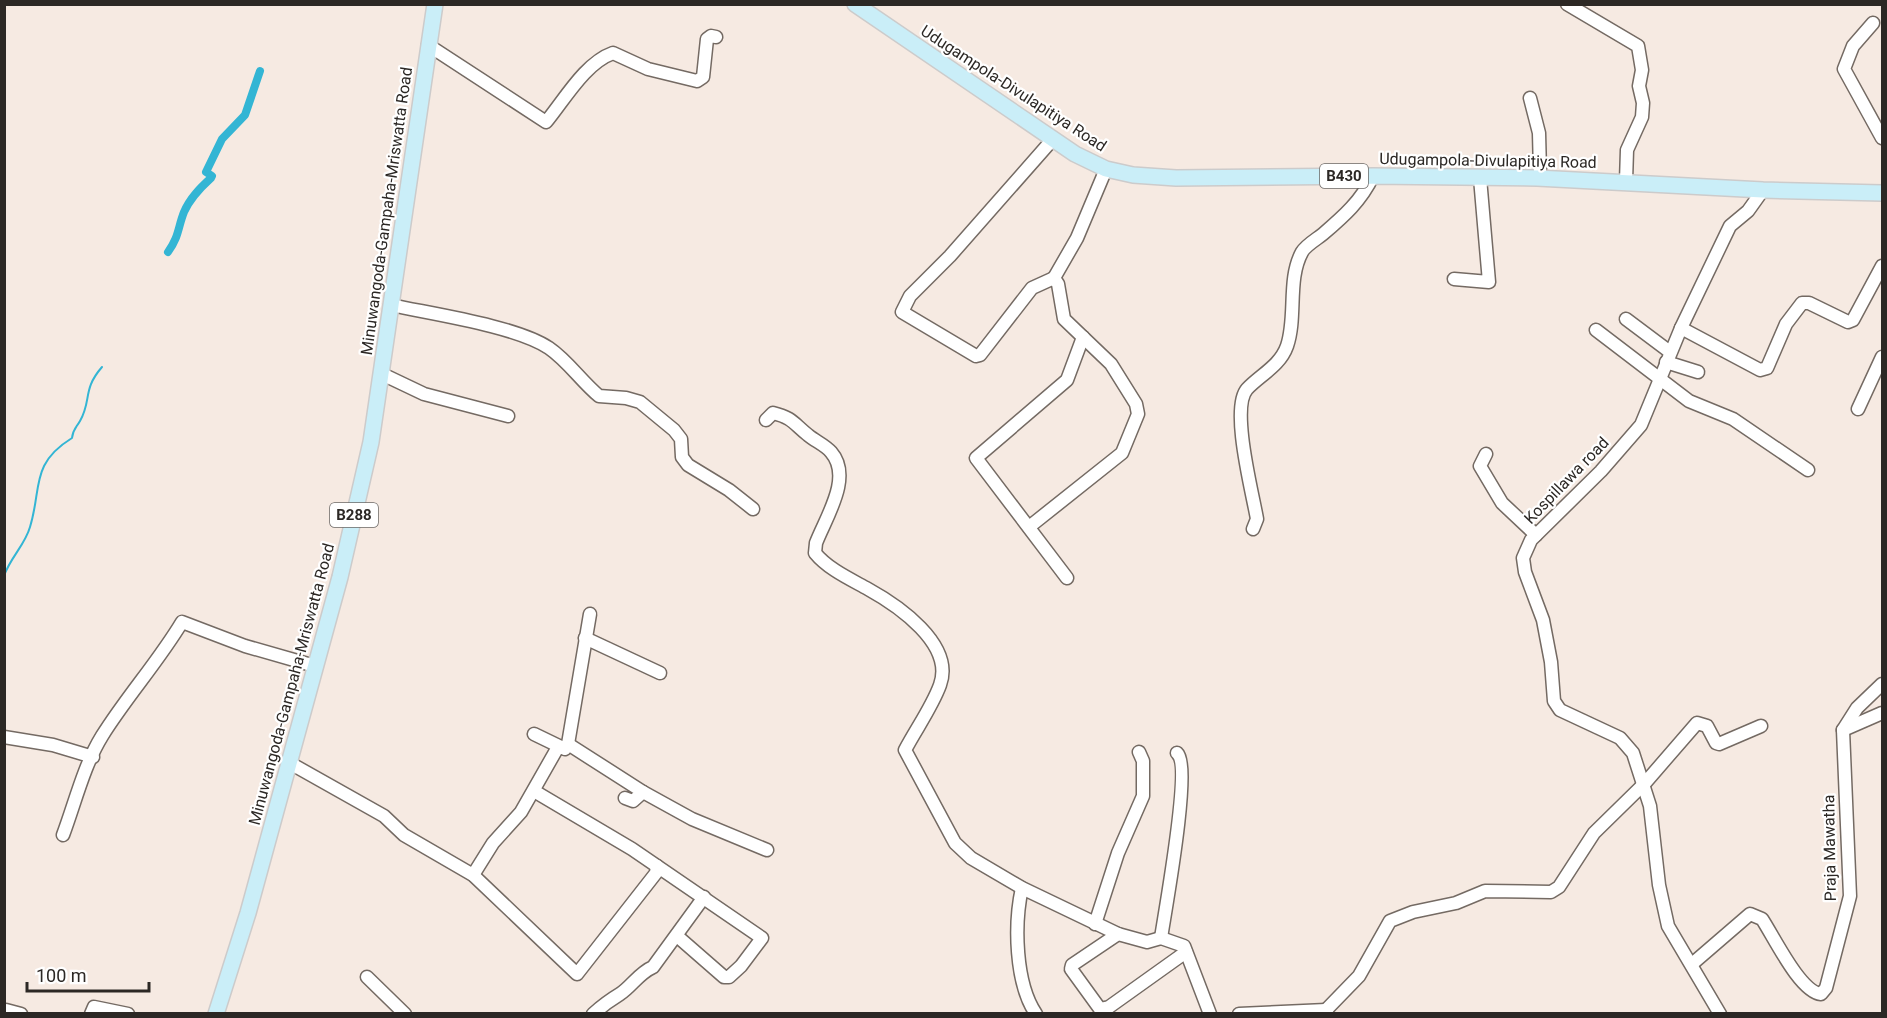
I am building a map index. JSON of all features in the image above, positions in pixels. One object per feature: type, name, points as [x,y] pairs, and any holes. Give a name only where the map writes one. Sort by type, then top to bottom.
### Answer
[{"type":"main road","name":"Minuwangoda-Gampaha-Mriswatta Road","points":[[216,1014],[248,913],[340,577],[372,442],[435,4]]},
{"type":"main road","name":"Udugampola-Divulapitiya Road","points":[[860,6],[1075,154],[1106,170],[1133,175],[1176,178],[1373,176],[1537,178],[1763,190],[1882,193]]},
{"type":"street","points":[[1567,4],[1638,46],[1642,70],[1639,86],[1643,103],[1642,117],[1627,150],[1626,181]]},
{"type":"street","points":[[1873,23],[1853,46],[1845,69],[1882,138]]},
{"type":"street","points":[[428,45],[546,122],[590,68],[604,56],[613,53],[648,69],[697,81],[703,76],[707,39],[711,36],[716,37]]},
{"type":"street","points":[[1530,98],[1539,133],[1540,172],[1537,178]]},
{"type":"street","points":[[1053,139],[950,256],[910,296],[902,312],[948,341],[976,356],[980,355],[1032,288],[1054,278],[1077,238],[1106,170]]},
{"type":"street","points":[[1253,529],[1257,519],[1241,436],[1241,402],[1245,390],[1269,372],[1287,348],[1293,317],[1296,273],[1303,250],[1360,200],[1373,176]]},
{"type":"street","points":[[1454,279],[1489,282],[1480,178]]},
{"type":"street","name":"Kospillawa road","points":[[1720,1014],[1668,926],[1659,885],[1644,783],[1633,753],[1620,738],[1560,710],[1554,701],[1551,662],[1543,620],[1525,572],[1523,558],[1531,540],[1601,471],[1641,425],[1658,379],[1730,226],[1748,211],[1763,190]]},
{"type":"street","points":[[1681,328],[1760,370],[1767,368],[1786,324],[1802,303],[1809,303],[1848,322],[1853,320],[1882,266]]},
{"type":"street","points":[[1029,527],[1122,453],[1138,414],[1136,404],[1111,364],[1064,319],[1058,284],[1054,278]]},
{"type":"street","points":[[392,305],[512,332],[546,346],[564,359],[599,396],[626,398],[640,402],[674,430],[681,439],[682,457],[688,465],[729,490],[753,509]]},
{"type":"street","points":[[1626,319],[1668,357],[1698,372]]},
{"type":"street","points":[[1596,330],[1689,401],[1733,419],[1808,470]]},
{"type":"street","points":[[1067,578],[981,468],[976,458],[1067,380],[1083,337]]},
{"type":"street","points":[[1858,409],[1882,357]]},
{"type":"street","points":[[382,374],[424,394],[508,416]]},
{"type":"street","points":[[766,420],[773,414],[790,418],[807,434],[830,450],[839,464],[840,481],[816,543],[815,553],[822,561],[848,578],[898,605],[930,639],[942,664],[940,683],[905,750],[955,843],[971,858],[1022,888],[1095,924],[1118,934],[1147,942],[1161,938],[1184,946],[1210,1014]]},
{"type":"street","points":[[1486,454],[1480,466],[1502,503],[1536,535]]},
{"type":"street","points":[[472,875],[493,843],[521,812],[563,746],[590,614]]},
{"type":"street","points":[[63,836],[101,739],[134,687],[153,662],[161,657],[182,622],[245,646],[315,666]]},
{"type":"street","points":[[585,638],[660,673]]},
{"type":"street","points":[[1843,730],[1857,708],[1882,684]]},
{"type":"street","points":[[1843,730],[1882,713]]},
{"type":"street","points":[[1239,1014],[1327,1012],[1359,975],[1390,921],[1413,912],[1456,903],[1485,891],[1542,893],[1558,887],[1594,833],[1644,783],[1698,723],[1707,726],[1716,743],[1719,744],[1761,726]]},
{"type":"street","name":"Praja Mawatha","points":[[1692,964],[1750,914],[1756,914],[1762,919],[1803,984],[1813,993],[1821,994],[1826,988],[1850,896],[1843,730]]},
{"type":"street","points":[[534,734],[563,746],[692,819],[767,850]]},
{"type":"street","points":[[4,737],[53,745],[93,757]]},
{"type":"street","points":[[1095,924],[1118,853],[1143,796],[1143,761],[1139,752]]},
{"type":"street","points":[[1161,938],[1176,841],[1178,806],[1182,793],[1182,763],[1177,753]]},
{"type":"street","points":[[288,762],[384,816],[404,835],[472,875],[577,974],[656,873],[657,866]]},
{"type":"street","points":[[534,791],[657,866],[762,938],[741,966],[729,977],[724,977],[677,936]]},
{"type":"street","points":[[625,798],[633,801],[643,792]]},
{"type":"street","points":[[1022,888],[1018,920],[1022,982],[1036,1014]]},
{"type":"street","points":[[593,1014],[610,998],[621,993],[642,972],[653,967],[704,897]]},
{"type":"street","points":[[1118,934],[1072,965],[1071,969],[1100,1009],[1109,1007],[1186,952]]},
{"type":"street","points":[[367,977],[405,1014]]},
{"type":"street","points":[[91,1014],[94,1007],[128,1014]]},
{"type":"street","points":[[4,1012],[6,1010],[21,1014]]},
{"type":"waterway","points":[[168,252],[172,247],[186,207],[212,176],[206,172],[222,139],[245,115],[260,71]]},
{"type":"waterway","points":[[4,576],[28,534],[43,467],[49,457],[72,438],[84,414],[89,389],[102,367]]}]
